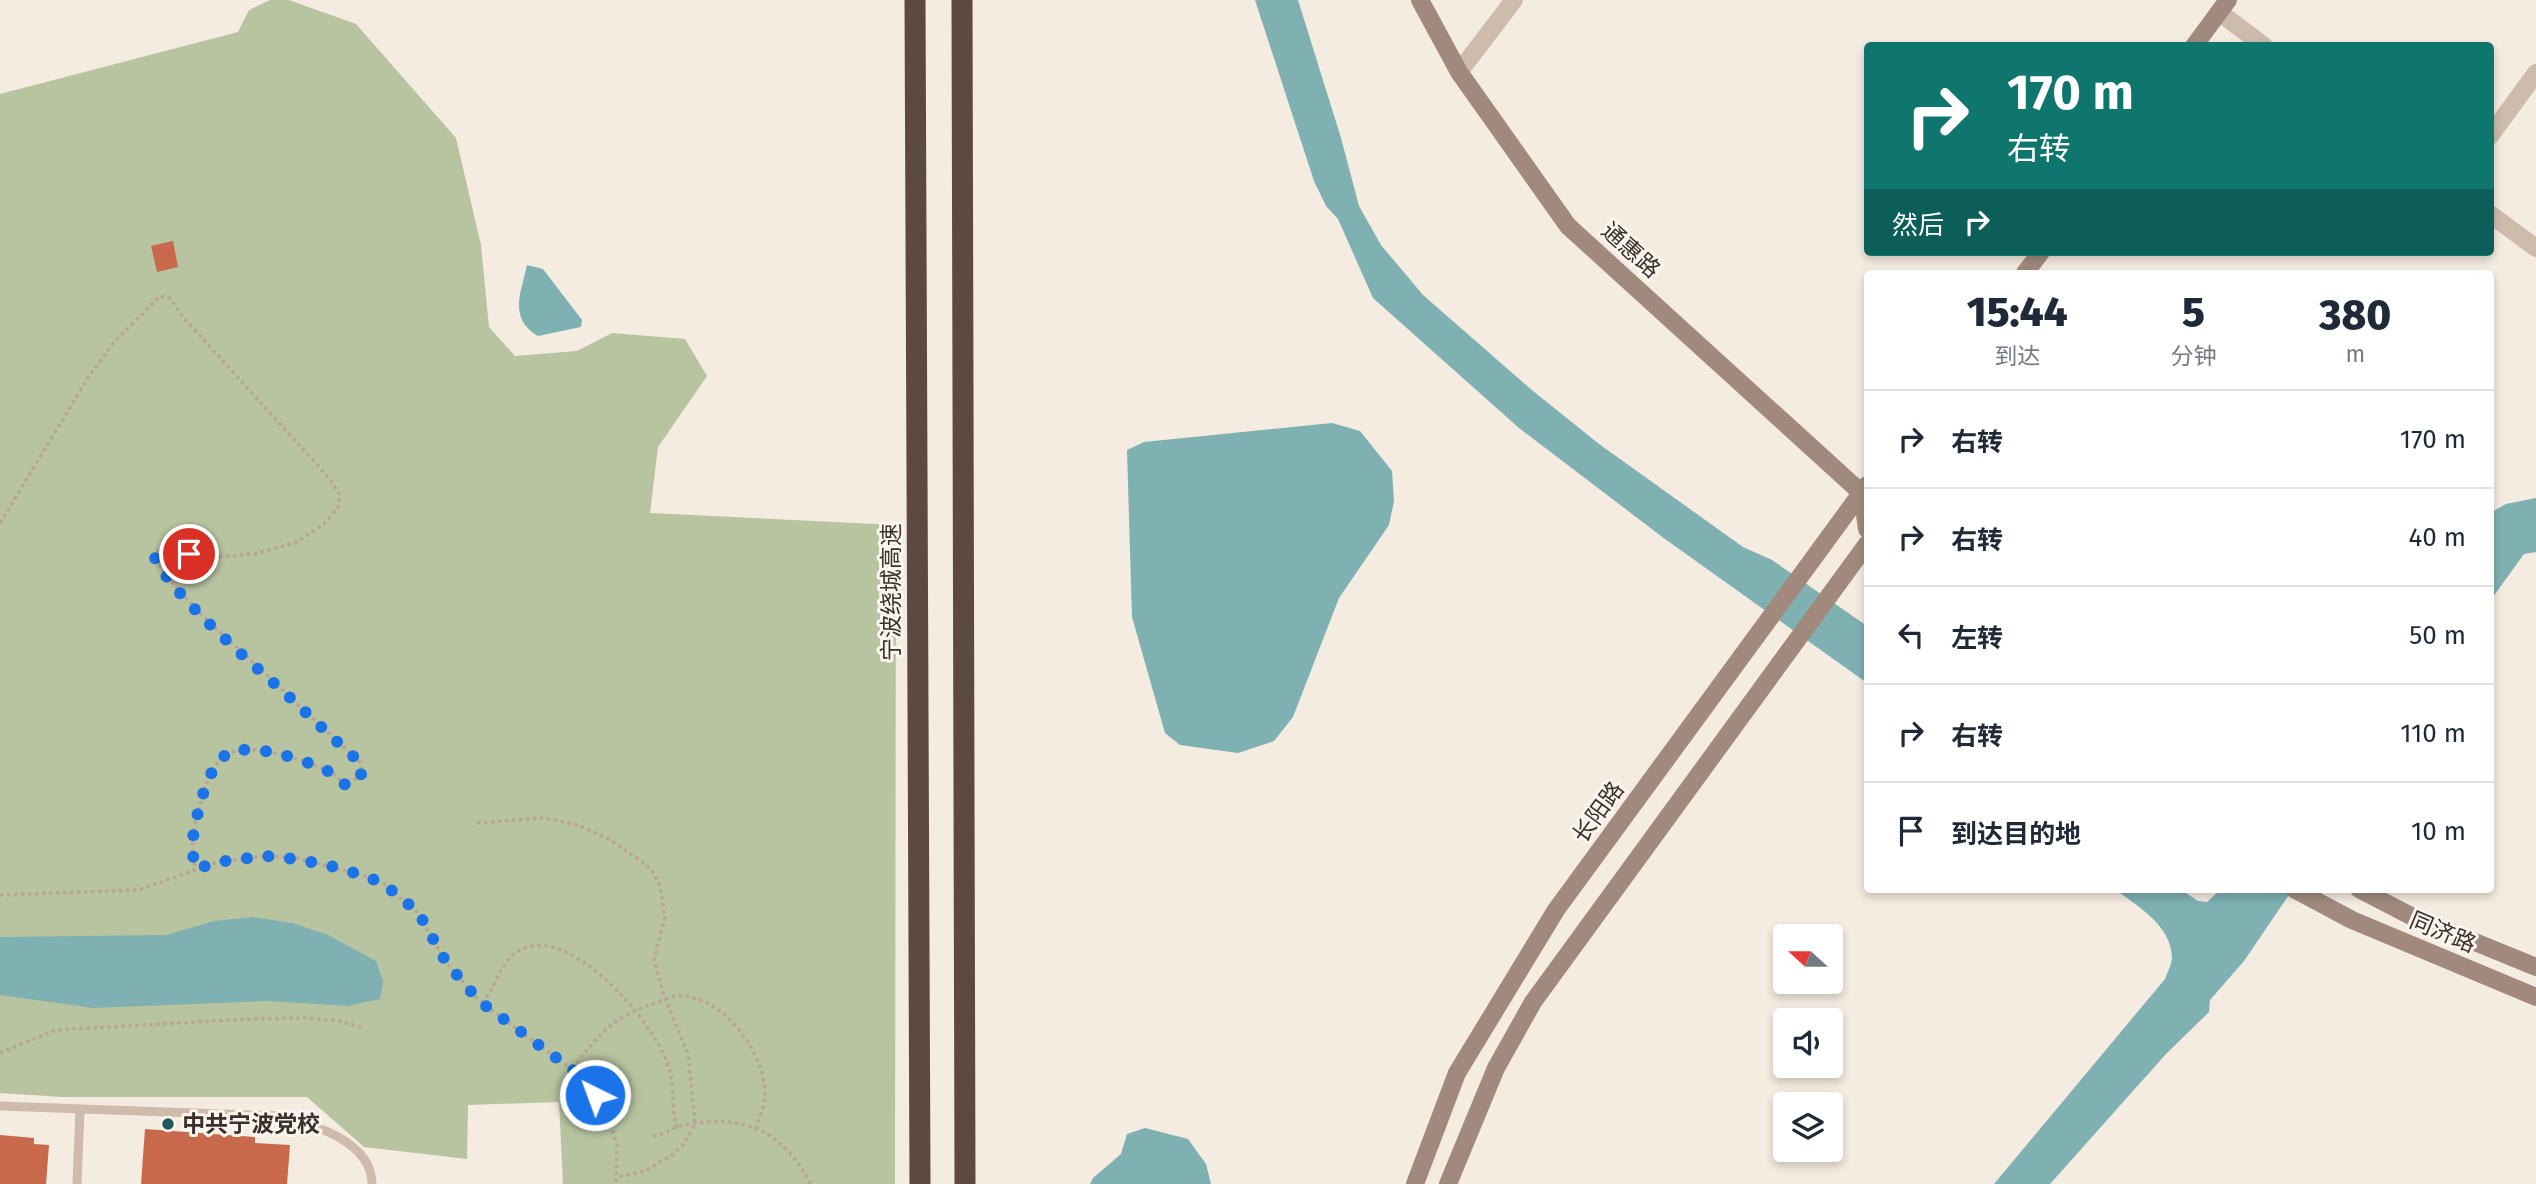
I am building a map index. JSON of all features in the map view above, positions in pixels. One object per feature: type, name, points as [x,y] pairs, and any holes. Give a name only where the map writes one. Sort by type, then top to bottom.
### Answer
[{"type":"highway","name":"宁波绕城高速","points":[[915,0],[920,1184]]},
{"type":"highway","points":[[962,0],[965,1184]]},
{"type":"main road","name":"通惠路","points":[[1420,0],[1460,72],[1568,226],[1864,491]]},
{"type":"main road","points":[[2197,42],[2223,6]]},
{"type":"main road","points":[[2027,270],[2038,256]]},
{"type":"main road","name":"长阳路","points":[[1415,1184],[1457,1073],[1556,910],[1864,493]]},
{"type":"main road","points":[[1845,516],[1864,538]]},
{"type":"main road","points":[[1448,1184],[1496,1068],[1533,1002],[1864,546]]},
{"type":"main road","name":"同济路","points":[[2301,893],[2352,920],[2536,997]]},
{"type":"main road","name":"同济路","points":[[2367,893],[2411,916],[2536,967]]},
{"type":"street","points":[[1460,72],[1514,0]]},
{"type":"street","points":[[2223,6],[2260,42]]},
{"type":"street","points":[[2494,131],[2536,73]]},
{"type":"street","points":[[2494,217],[2536,248]]},
{"type":"lane","points":[[0,1106],[279,1116],[310,1123],[341,1138],[361,1157],[372,1173],[372,1184]]},
{"type":"lane","points":[[77,1184],[80,1110]]},
{"type":"path","points":[[0,523],[89,376],[115,341],[160,296],[170,298],[183,317],[329,478],[339,494],[339,506],[324,524],[295,543],[254,554],[216,557],[161,550],[153,552],[174,586],[205,618],[361,763],[361,775],[347,786],[328,771],[272,753],[246,749],[226,755],[211,774],[194,825],[192,855],[196,869]]},
{"type":"path","points":[[477,823],[542,818],[575,824],[607,838],[652,870],[660,886],[665,916],[654,959],[666,1000],[688,1054],[695,1124],[683,1146],[673,1155],[645,1171],[618,1177]]},
{"type":"path","points":[[0,895],[138,890],[218,862],[265,856],[335,867],[384,884],[418,912],[446,962],[482,1003],[572,1069],[595,1095],[607,1115],[617,1145],[616,1184]]},
{"type":"path","points":[[482,1003],[513,955],[529,947],[544,946],[569,952],[617,989],[657,1042],[668,1063],[674,1087],[671,1103],[677,1128]]},
{"type":"path","points":[[572,1069],[608,1025],[634,1010],[676,996],[693,997],[728,1016],[744,1036],[761,1069],[765,1096],[757,1127]]},
{"type":"path","points":[[0,1053],[56,1030],[102,1026],[307,1018],[339,1021],[364,1028]]},
{"type":"path","points":[[653,1136],[711,1120],[757,1127],[780,1143],[811,1184]]},
{"type":"green space","points":[[270,0],[289,0],[356,24],[456,138],[481,245],[489,327],[515,356],[577,351],[612,333],[685,339],[707,376],[658,447],[650,513],[896,525],[895,1184],[563,1184],[559,1102],[468,1105],[467,1159],[364,1147],[307,1097],[62,1097],[0,1093],[0,94],[238,32],[249,10]]},
{"type":"water","points":[[1255,0],[1298,0],[1359,206],[1381,245],[1423,295],[1533,391],[1599,444],[1743,547],[1772,560],[1864,624],[1864,681],[1665,539],[1519,428],[1373,298],[1338,219],[1326,206],[1314,181]]},
{"type":"water","points":[[527,265],[543,269],[582,320],[581,327],[538,336],[529,329],[523,321],[519,304]]},
{"type":"water","points":[[1332,423],[1360,431],[1392,471],[1394,501],[1389,525],[1339,598],[1293,717],[1274,741],[1238,753],[1180,745],[1165,733],[1132,617],[1127,450],[1144,442]]},
{"type":"water","points":[[2536,498],[2536,552],[2524,554],[2494,595],[2494,511],[2506,504]]},
{"type":"water","points":[[2120,893],[2186,893],[2198,901],[2207,902],[2217,893],[2290,893],[2244,961],[2210,1000],[2209,1012],[2166,1054],[2050,1184],[1994,1184],[2165,979],[2172,957],[2170,946],[2160,926]]},
{"type":"water","points":[[253,917],[292,923],[328,935],[376,961],[383,981],[380,999],[348,1006],[268,1001],[93,1008],[0,995],[0,937],[166,935],[214,921]]},
{"type":"water","points":[[1145,1128],[1188,1139],[1206,1164],[1211,1184],[1090,1184],[1093,1178],[1121,1154],[1127,1134]]},
{"type":"building","points":[[173,241],[178,267],[157,272],[151,246]]},
{"type":"building","points":[[145,1129],[255,1137],[255,1143],[290,1145],[287,1184],[141,1184]]},
{"type":"building","points":[[0,1135],[34,1138],[34,1144],[49,1145],[46,1184],[0,1184]]},
{"type":"place","name":"中共宁波党校","points":[[168,1124]]},
{"type":"route","points":[[189,554],[161,550],[153,552],[174,586],[205,618],[361,763],[361,775],[347,786],[328,771],[272,753],[246,749],[226,755],[211,774],[194,825],[192,855],[196,869],[218,862],[265,856],[335,867],[384,884],[418,912],[446,962],[479,1001],[577,1073],[595,1095]]}]
